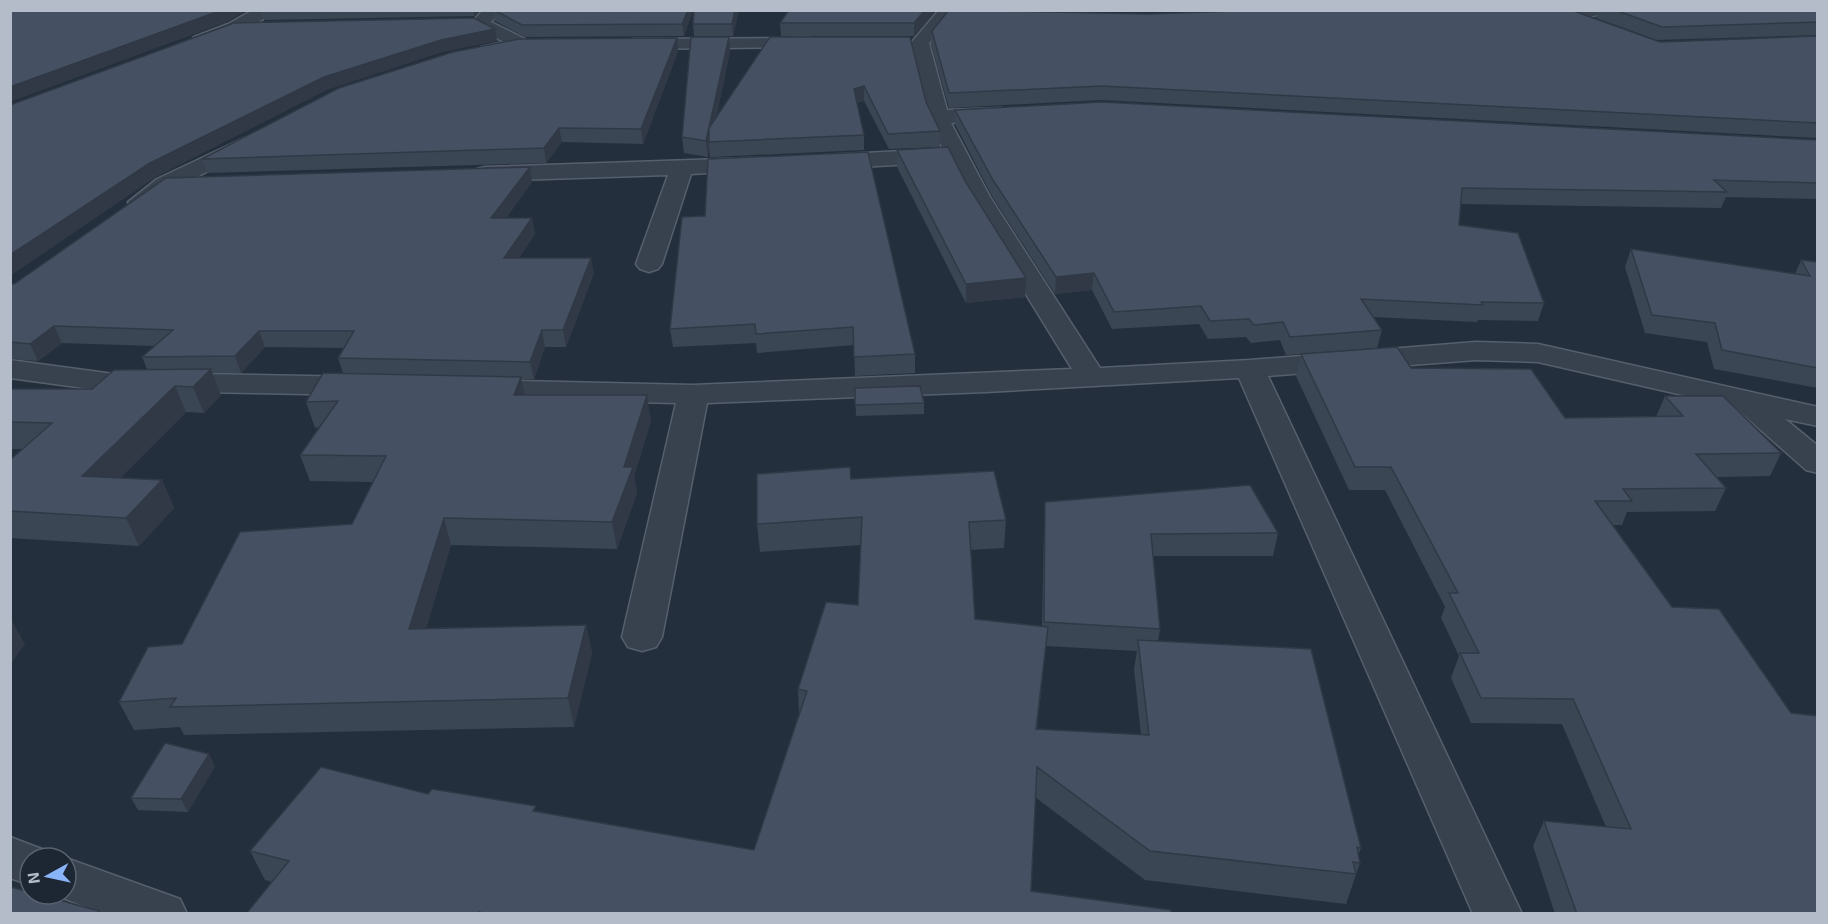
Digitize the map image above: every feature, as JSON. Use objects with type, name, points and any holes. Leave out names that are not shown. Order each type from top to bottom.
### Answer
[{"type":"street","points":[[897,43],[920,43],[954,14]]},
{"type":"street","points":[[1518,14],[1567,15],[1599,19]]},
{"type":"street","points":[[178,49],[234,28],[268,19]]},
{"type":"street","points":[[462,56],[527,44],[480,19]]},
{"type":"street","points":[[615,44],[826,43]]},
{"type":"street","points":[[920,43],[938,117],[978,197],[1092,378]]},
{"type":"street","points":[[938,117],[1019,112]]},
{"type":"street","points":[[127,211],[165,184],[260,135]]},
{"type":"street","points":[[802,163],[957,155]]},
{"type":"street","points":[[459,175],[778,164]]},
{"type":"street","points":[[650,264],[682,168]]},
{"type":"street","points":[[165,184],[212,183]]},
{"type":"street","points":[[445,388],[693,394],[1092,378],[1250,369],[1476,351],[1538,353],[1747,403],[1818,417]]},
{"type":"street","points":[[10,369],[136,386],[198,383],[386,387]]},
{"type":"street","points":[[1250,369],[1498,914]]},
{"type":"street","points":[[642,637],[693,394]]},
{"type":"street","points":[[1747,403],[1818,464]]},
{"type":"street","points":[[78,882],[163,914]]},
{"type":"building","points":[[10,10],[222,10],[10,87]]},
{"type":"building","points":[[494,10],[688,10],[682,24],[522,25]]},
{"type":"building","points":[[694,10],[735,10],[732,24],[693,24]]},
{"type":"building","points":[[789,10],[925,10],[914,23],[780,23]]},
{"type":"building","points":[[949,10],[1148,14],[1266,10],[1571,10],[1660,42],[1818,36],[1818,123],[1102,86],[949,93],[932,31]]},
{"type":"building","points":[[1615,10],[1818,10],[1818,22],[1662,27]]},
{"type":"building","points":[[474,18],[495,29],[441,40],[324,77],[150,163],[10,255],[10,105],[234,23]]},
{"type":"building","points":[[691,37],[729,37],[706,141],[682,137]]},
{"type":"building","points":[[770,37],[910,37],[926,102],[940,131],[888,134],[864,86],[854,89],[864,135],[709,142],[709,128]]},
{"type":"building","points":[[677,38],[641,129],[559,128],[544,148],[202,159],[339,88],[453,52],[519,39]]},
{"type":"building","points":[[1102,102],[1818,140],[1818,183],[1714,180],[1727,192],[1462,188],[1459,225],[1518,233],[1544,303],[1481,302],[1483,305],[1361,299],[1382,330],[1290,337],[1283,322],[1254,325],[1249,319],[1210,321],[1201,306],[1114,312],[1094,273],[1056,277],[993,180],[955,110]]},
{"type":"building","points":[[948,147],[965,181],[1026,278],[966,284],[897,150]]},
{"type":"building","points":[[868,152],[915,354],[854,357],[853,327],[756,334],[755,324],[670,329],[682,217],[705,216],[708,159]]},
{"type":"building","points":[[530,167],[491,218],[532,218],[504,258],[591,258],[563,330],[542,330],[530,362],[338,358],[354,331],[259,331],[235,356],[142,357],[173,330],[54,326],[30,344],[10,342],[10,284],[14,284],[166,178]]},
{"type":"building","points":[[1631,249],[1810,276],[1801,260],[1818,262],[1818,368],[1722,350],[1715,323],[1652,315]]},
{"type":"building","points":[[1397,347],[1411,368],[1531,369],[1565,418],[1683,416],[1665,396],[1723,396],[1781,453],[1696,454],[1726,488],[1623,489],[1632,501],[1595,501],[1672,607],[1719,609],[1791,713],[1818,716],[1818,914],[1577,914],[1544,821],[1631,829],[1573,699],[1481,698],[1460,653],[1479,653],[1449,593],[1458,593],[1391,467],[1355,467],[1301,354]]},
{"type":"building","points":[[211,369],[193,387],[175,386],[82,476],[162,480],[126,518],[10,511],[10,460],[52,423],[10,422],[10,389],[92,389],[114,370]]},
{"type":"building","points":[[323,373],[521,377],[514,395],[647,395],[624,467],[633,467],[612,522],[444,518],[409,629],[586,625],[568,698],[170,707],[176,698],[119,702],[148,647],[182,644],[240,532],[352,524],[386,456],[300,455],[338,401],[306,402]]},
{"type":"building","points":[[920,386],[924,403],[855,405],[855,388]]},
{"type":"building","points":[[850,467],[851,479],[994,471],[1006,520],[969,522],[975,619],[1048,627],[1036,729],[1149,735],[1138,640],[1311,649],[1361,848],[1357,847],[1360,863],[1353,862],[1356,874],[1150,851],[1037,767],[1031,891],[1171,910],[1171,914],[486,914],[479,912],[478,914],[246,914],[289,861],[250,851],[321,767],[428,794],[432,789],[536,806],[533,811],[754,850],[807,691],[798,689],[826,602],[858,605],[862,517],[757,524],[757,474]]},
{"type":"building","points":[[1250,485],[1278,533],[1151,534],[1160,629],[1044,622],[1045,502]]},
{"type":"building","points":[[165,743],[209,754],[181,799],[131,798]]},
{"type":"building","points":[[10,887],[18,889],[18,906],[78,905],[99,911],[97,914],[10,914]]}]
